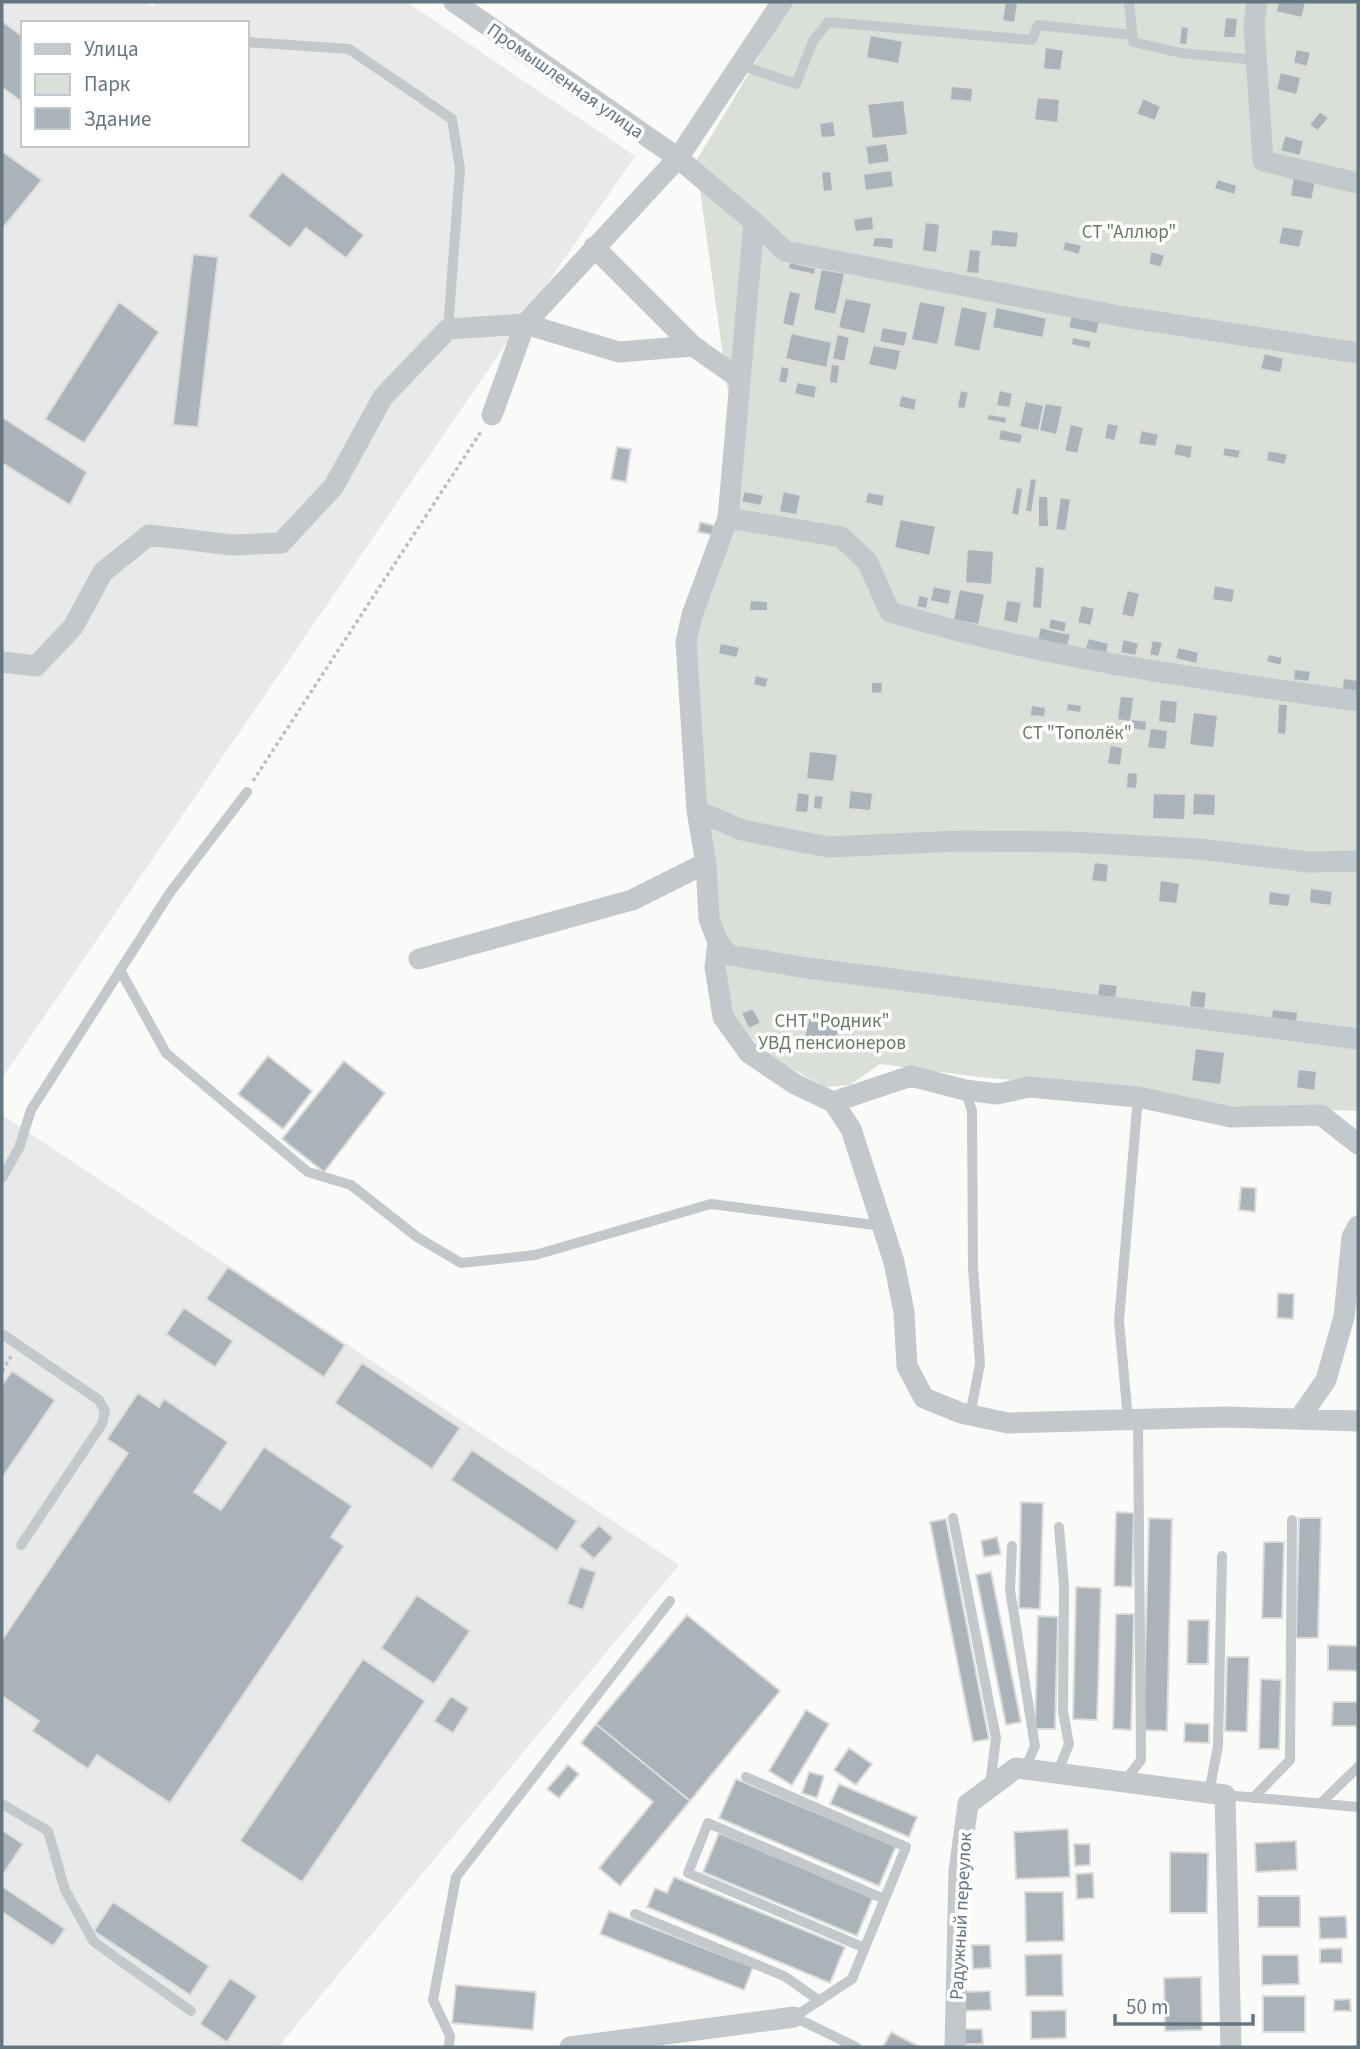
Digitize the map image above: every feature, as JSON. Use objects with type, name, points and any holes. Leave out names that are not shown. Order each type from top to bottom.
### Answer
[{"type":"street","name":"Промышленная улица","points":[[454,2],[678,158],[785,251],[1119,316],[1358,353]]},
{"type":"street","points":[[492,415],[525,324],[678,158],[782,2]]},
{"type":"street","points":[[1258,2],[1254,24],[1263,161],[1358,183]]},
{"type":"street","points":[[754,222],[728,518],[692,615],[686,642],[697,811],[706,863],[709,919],[718,942],[729,955],[794,966],[1358,1039]]},
{"type":"street","points":[[594,247],[692,346],[740,379]]},
{"type":"street","points":[[2,662],[36,666],[74,627],[103,572],[149,535],[232,545],[281,543],[334,486],[383,397],[448,329],[525,324],[618,352],[692,346]]},
{"type":"street","points":[[728,518],[841,537],[867,561],[890,612],[975,637],[1121,667],[1358,701]]},
{"type":"street","points":[[697,811],[742,830],[828,847],[960,841],[1071,842],[1199,849],[1309,862],[1358,861]]},
{"type":"street","points":[[419,959],[632,900],[706,863]]},
{"type":"street","points":[[718,942],[715,967],[723,1017],[749,1053],[795,1084],[833,1102],[851,1129],[884,1226],[904,1312],[907,1366],[924,1398],[970,1415],[1007,1423],[1133,1419],[1358,1420]]},
{"type":"street","points":[[833,1102],[911,1076],[965,1090],[997,1094],[1029,1087],[1138,1097],[1231,1117],[1321,1115],[1358,1144]]},
{"type":"street","points":[[1298,1419],[1326,1380],[1344,1317],[1352,1237],[1358,1226]]},
{"type":"street","name":"Радужный переулок","points":[[955,2047],[960,1858],[968,1804],[1016,1768],[1025,1769]]},
{"type":"street","points":[[1025,1769],[1217,1794],[1231,2047]]},
{"type":"street","points":[[569,2047],[794,2017]]},
{"type":"lane","points":[[1129,2],[1133,42],[1181,53],[1256,60]]},
{"type":"lane","points":[[740,65],[796,85],[813,41],[828,22],[1032,40],[1038,25],[1132,36]]},
{"type":"lane","points":[[248,42],[349,49],[452,119],[460,169],[448,329]]},
{"type":"lane","points":[[2,1178],[19,1149],[31,1110],[169,894],[247,792]]},
{"type":"lane","points":[[120,970],[166,1053],[308,1172],[351,1185],[417,1237],[461,1263],[535,1255],[711,1204],[884,1226]]},
{"type":"lane","points":[[965,1090],[972,1111],[973,1268],[980,1364],[970,1415]]},
{"type":"lane","points":[[1123,1783],[1141,1760],[1133,1419],[1119,1321],[1138,1097]]},
{"type":"lane","points":[[2,1334],[99,1399],[105,1411],[102,1424],[21,1545]]},
{"type":"lane","points":[[953,1518],[996,1738],[990,1787]]},
{"type":"lane","points":[[1253,1798],[1290,1760],[1292,1520]]},
{"type":"lane","points":[[1058,1774],[1069,1744],[1063,1712],[1065,1586],[1059,1527]]},
{"type":"lane","points":[[1012,1546],[1010,1590],[1035,1746],[1025,1769]]},
{"type":"lane","points":[[1222,1556],[1217,1794],[1358,1807]]},
{"type":"lane","points":[[449,2047],[450,2036],[433,2000],[456,1877],[670,1601]]},
{"type":"lane","points":[[1321,1803],[1358,1767]]},
{"type":"lane","points":[[746,1777],[906,1847],[852,1979],[794,2017]]},
{"type":"lane","points":[[2,1804],[48,1831],[65,1890],[93,1942],[191,2011]]},
{"type":"lane","points":[[865,1948],[688,1873],[693,1860],[708,1823],[884,1899]]},
{"type":"lane","points":[[635,1914],[784,1976],[820,2001]]},
{"type":"lane","points":[[794,2017],[856,2047]]},
{"type":"path","points":[[247,792],[492,415]]},
{"type":"shaded area","points":[[2,2],[145,2],[153,7],[157,2],[407,2],[635,156],[2,1078]]},
{"type":"shaded area","points":[[2,1115],[679,1565],[278,2047],[10,2047],[2,2042]]},
{"type":"green space","points":[[792,2],[1358,2],[1358,1111],[1227,1106],[1131,1091],[979,1077],[880,1064],[850,1085],[826,1087],[766,1055],[734,1016],[721,964],[691,663],[746,396],[728,392],[696,161]]},
{"type":"building","points":[[1005,2],[1018,3],[1015,23],[1002,21]]},
{"type":"building","points":[[1278,2],[1306,2],[1302,18],[1276,12]]},
{"type":"building","points":[[1225,17],[1238,18],[1236,38],[1223,38]]},
{"type":"building","points":[[2,21],[21,35],[21,101],[2,87]]},
{"type":"building","points":[[1181,26],[1189,27],[1187,45],[1179,44]]},
{"type":"building","points":[[870,35],[903,41],[899,64],[866,58]]},
{"type":"building","points":[[1045,47],[1064,50],[1061,71],[1043,69]]},
{"type":"building","points":[[1296,49],[1311,52],[1307,67],[1293,63]]},
{"type":"building","points":[[1280,72],[1301,77],[1297,95],[1276,90]]},
{"type":"building","points":[[951,86],[973,88],[972,102],[950,100]]},
{"type":"building","points":[[1037,97],[1060,99],[1058,123],[1034,120]]},
{"type":"building","points":[[1143,98],[1161,106],[1155,121],[1136,114]]},
{"type":"building","points":[[904,100],[908,135],[872,139],[867,104]]},
{"type":"building","points":[[1320,111],[1329,118],[1318,131],[1309,125]]},
{"type":"building","points":[[834,121],[836,137],[821,138],[819,123]]},
{"type":"building","points":[[1285,135],[1304,141],[1300,156],[1280,151]]},
{"type":"building","points":[[887,143],[890,162],[868,165],[865,146]]},
{"type":"building","points":[[2,151],[42,180],[2,229]]},
{"type":"building","points":[[892,170],[894,187],[865,191],[863,174]]},
{"type":"building","points":[[831,171],[833,191],[823,192],[821,172]]},
{"type":"building","points":[[282,172],[364,235],[346,258],[306,228],[290,248],[248,216]]},
{"type":"building","points":[[1293,177],[1316,181],[1312,200],[1290,196]]},
{"type":"building","points":[[1217,179],[1237,185],[1235,195],[1214,189]]},
{"type":"building","points":[[873,216],[874,230],[855,232],[853,219]]},
{"type":"building","points":[[925,222],[940,224],[937,253],[922,251]]},
{"type":"building","points":[[1282,226],[1304,230],[1300,248],[1278,244]]},
{"type":"building","points":[[992,229],[1019,232],[1017,248],[990,246]]},
{"type":"building","points":[[874,237],[894,238],[893,249],[872,247]]},
{"type":"building","points":[[1065,241],[1082,245],[1079,255],[1062,250]]},
{"type":"building","points":[[969,249],[981,250],[979,274],[966,273]]},
{"type":"building","points":[[1151,251],[1165,255],[1161,268],[1148,264]]},
{"type":"building","points":[[193,254],[218,257],[198,427],[173,425]]},
{"type":"building","points":[[789,262],[816,268],[815,275],[788,269]]},
{"type":"building","points":[[821,269],[845,273],[836,315],[813,310]]},
{"type":"building","points":[[789,291],[801,293],[794,327],[782,324]]},
{"type":"building","points":[[845,298],[872,303],[865,334],[838,328]]},
{"type":"building","points":[[919,301],[946,306],[938,345],[911,340]]},
{"type":"building","points":[[119,302],[159,332],[84,443],[45,419]]},
{"type":"building","points":[[961,306],[988,312],[980,352],[953,346]]},
{"type":"building","points":[[996,307],[1047,318],[1043,338],[992,328]]},
{"type":"building","points":[[1071,315],[1100,321],[1097,334],[1068,328]]},
{"type":"building","points":[[882,327],[908,332],[905,347],[879,342]]},
{"type":"building","points":[[791,333],[832,342],[827,368],[785,359]]},
{"type":"building","points":[[837,334],[850,337],[845,362],[832,359]]},
{"type":"building","points":[[1072,337],[1092,341],[1090,349],[1071,345]]},
{"type":"building","points":[[873,345],[901,350],[897,371],[868,365]]},
{"type":"building","points":[[1264,353],[1284,358],[1281,373],[1260,369]]},
{"type":"building","points":[[831,364],[840,365],[838,384],[829,383]]},
{"type":"building","points":[[781,366],[790,368],[787,384],[778,382]]},
{"type":"building","points":[[797,382],[817,386],[815,399],[794,394]]},
{"type":"building","points":[[960,390],[969,392],[965,409],[957,408]]},
{"type":"building","points":[[999,390],[1013,393],[1010,408],[996,406]]},
{"type":"building","points":[[901,395],[917,399],[915,411],[898,407]]},
{"type":"building","points":[[1025,401],[1044,405],[1039,431],[1019,427]]},
{"type":"building","points":[[1045,403],[1063,406],[1057,435],[1039,431]]},
{"type":"building","points":[[988,414],[1007,417],[1006,424],[986,420]]},
{"type":"building","points":[[2,417],[87,472],[70,505],[2,463]]},
{"type":"building","points":[[1107,423],[1119,425],[1115,441],[1104,439]]},
{"type":"building","points":[[1070,424],[1084,427],[1078,454],[1064,451]]},
{"type":"building","points":[[1000,429],[1023,434],[1021,444],[998,440]]},
{"type":"building","points":[[1141,430],[1159,434],[1156,447],[1138,444]]},
{"type":"building","points":[[1176,443],[1193,446],[1191,459],[1173,455]]},
{"type":"building","points":[[617,447],[631,449],[626,482],[611,479]]},
{"type":"building","points":[[1224,447],[1241,450],[1239,459],[1222,456]]},
{"type":"building","points":[[1268,450],[1288,454],[1285,465],[1266,461]]},
{"type":"building","points":[[1030,478],[1037,479],[1032,513],[1025,511]]},
{"type":"building","points":[[1016,487],[1023,488],[1019,516],[1011,514]]},
{"type":"building","points":[[744,491],[764,495],[761,506],[741,502]]},
{"type":"building","points":[[783,491],[801,495],[797,515],[779,512]]},
{"type":"building","points":[[867,492],[885,495],[883,507],[865,503]]},
{"type":"building","points":[[1038,496],[1048,496],[1049,527],[1038,527]]},
{"type":"building","points":[[1060,497],[1071,499],[1066,531],[1055,530]]},
{"type":"building","points":[[900,519],[936,526],[930,556],[894,548]]},
{"type":"building","points":[[700,522],[715,526],[713,535],[698,532]]},
{"type":"building","points":[[967,549],[994,551],[992,585],[965,583]]},
{"type":"building","points":[[1035,566],[1045,567],[1042,609],[1032,608]]},
{"type":"building","points":[[1214,585],[1235,589],[1233,603],[1212,600]]},
{"type":"building","points":[[933,586],[952,590],[949,605],[930,601]]},
{"type":"building","points":[[959,589],[985,594],[979,625],[953,620]]},
{"type":"building","points":[[1127,590],[1140,593],[1134,618],[1121,615]]},
{"type":"building","points":[[919,595],[929,597],[927,609],[916,607]]},
{"type":"building","points":[[750,600],[768,601],[768,611],[749,611]]},
{"type":"building","points":[[1006,600],[1022,602],[1018,624],[1003,621]]},
{"type":"building","points":[[1081,605],[1095,608],[1091,626],[1077,623]]},
{"type":"building","points":[[1050,618],[1067,622],[1065,633],[1048,629]]},
{"type":"building","points":[[1040,627],[1071,634],[1067,649],[1037,642]]},
{"type":"building","points":[[1088,638],[1109,643],[1107,654],[1085,649]]},
{"type":"building","points":[[1123,639],[1139,643],[1136,656],[1120,653]]},
{"type":"building","points":[[1152,640],[1163,642],[1159,657],[1149,655]]},
{"type":"building","points":[[720,643],[740,647],[737,658],[718,654]]},
{"type":"building","points":[[1178,647],[1199,652],[1197,664],[1175,659]]},
{"type":"building","points":[[1268,654],[1283,657],[1281,666],[1266,662]]},
{"type":"building","points":[[1294,669],[1311,671],[1309,682],[1293,680]]},
{"type":"building","points":[[755,675],[769,678],[766,688],[753,685]]},
{"type":"building","points":[[1343,678],[1358,680],[1358,692],[1342,690]]},
{"type":"building","points":[[871,682],[883,682],[882,694],[871,693]]},
{"type":"building","points":[[1120,696],[1134,697],[1131,722],[1117,720]]},
{"type":"building","points":[[1160,699],[1178,701],[1176,724],[1158,722]]},
{"type":"building","points":[[1067,703],[1082,705],[1081,713],[1066,711]]},
{"type":"building","points":[[1278,704],[1288,704],[1286,735],[1277,734]]},
{"type":"building","points":[[1031,705],[1046,707],[1045,717],[1030,716]]},
{"type":"building","points":[[1193,712],[1218,715],[1214,748],[1189,745]]},
{"type":"building","points":[[1131,719],[1147,721],[1146,731],[1130,729]]},
{"type":"building","points":[[1150,728],[1168,730],[1166,750],[1147,748]]},
{"type":"building","points":[[1110,745],[1123,747],[1121,766],[1107,764]]},
{"type":"building","points":[[809,751],[838,754],[834,782],[806,779]]},
{"type":"building","points":[[1127,772],[1138,773],[1137,789],[1126,788]]},
{"type":"building","points":[[850,790],[873,793],[871,811],[848,809]]},
{"type":"building","points":[[797,792],[810,794],[808,813],[795,812]]},
{"type":"building","points":[[1153,793],[1186,794],[1185,820],[1152,819]]},
{"type":"building","points":[[1193,793],[1216,794],[1215,816],[1192,815]]},
{"type":"building","points":[[814,795],[824,796],[822,810],[813,809]]},
{"type":"building","points":[[1094,862],[1109,864],[1107,883],[1091,881]]},
{"type":"building","points":[[1160,880],[1180,883],[1177,904],[1158,902]]},
{"type":"building","points":[[1310,888],[1333,891],[1331,906],[1309,903]]},
{"type":"building","points":[[1269,891],[1291,894],[1289,907],[1268,905]]},
{"type":"building","points":[[1099,983],[1118,985],[1116,998],[1097,996]]},
{"type":"building","points":[[1191,990],[1207,992],[1205,1009],[1189,1007]]},
{"type":"building","points":[[753,1008],[761,1023],[749,1029],[741,1013]]},
{"type":"building","points":[[811,1008],[843,1015],[834,1050],[803,1043]]},
{"type":"building","points":[[1272,1009],[1298,1012],[1297,1023],[1271,1020]]},
{"type":"building","points":[[841,1039],[862,1043],[859,1054],[838,1049]]},
{"type":"building","points":[[1195,1048],[1225,1052],[1221,1085],[1191,1081]]},
{"type":"building","points":[[268,1056],[312,1091],[283,1129],[238,1094]]},
{"type":"building","points":[[344,1061],[385,1093],[324,1172],[282,1139]]},
{"type":"building","points":[[1298,1069],[1317,1071],[1315,1091],[1296,1088]]},
{"type":"building","points":[[1241,1187],[1256,1188],[1255,1212],[1239,1210]]},
{"type":"building","points":[[228,1267],[345,1345],[324,1377],[206,1299]]},
{"type":"building","points":[[1278,1293],[1294,1294],[1293,1319],[1277,1318]]},
{"type":"building","points":[[184,1308],[233,1341],[215,1367],[166,1334]]},
{"type":"building","points":[[362,1363],[460,1428],[432,1469],[335,1403]]},
{"type":"building","points":[[12,1371],[55,1400],[2,1478],[2,1385]]},
{"type":"building","points":[[138,1393],[159,1407],[164,1399],[228,1442],[194,1492],[221,1510],[264,1447],[352,1506],[331,1537],[344,1546],[170,1803],[97,1755],[88,1769],[32,1731],[39,1721],[2,1696],[2,1640],[128,1453],[107,1439]]},
{"type":"building","points":[[472,1450],[577,1521],[557,1551],[451,1480]]},
{"type":"building","points":[[1021,1502],[1043,1503],[1040,1609],[1019,1608]]},
{"type":"building","points":[[1116,1512],[1134,1513],[1132,1587],[1114,1586]]},
{"type":"building","points":[[1149,1518],[1172,1519],[1167,1731],[1143,1730]]},
{"type":"building","points":[[1299,1518],[1321,1518],[1318,1638],[1296,1638]]},
{"type":"building","points":[[946,1519],[989,1739],[973,1742],[930,1522]]},
{"type":"building","points":[[599,1525],[613,1538],[594,1559],[579,1546]]},
{"type":"building","points":[[997,1537],[1001,1554],[984,1557],[981,1541]]},
{"type":"building","points":[[1264,1542],[1284,1542],[1282,1618],[1262,1618]]},
{"type":"building","points":[[580,1567],[596,1572],[583,1610],[567,1604]]},
{"type":"building","points":[[991,1572],[1021,1722],[1006,1725],[976,1575]]},
{"type":"building","points":[[1076,1587],[1101,1588],[1097,1720],[1073,1719]]},
{"type":"building","points":[[417,1595],[470,1631],[434,1684],[381,1648]]},
{"type":"building","points":[[1116,1614],[1134,1614],[1131,1730],[1113,1729]]},
{"type":"building","points":[[687,1615],[780,1691],[690,1801],[596,1724]]},
{"type":"building","points":[[1038,1616],[1058,1617],[1055,1729],[1035,1729]]},
{"type":"building","points":[[1188,1620],[1209,1620],[1208,1664],[1187,1664]]},
{"type":"building","points":[[1328,1645],[1358,1646],[1358,1671],[1328,1670]]},
{"type":"building","points":[[1227,1657],[1249,1657],[1247,1732],[1225,1731]]},
{"type":"building","points":[[363,1659],[425,1701],[302,1882],[240,1841]]},
{"type":"building","points":[[1261,1679],[1281,1680],[1279,1749],[1259,1749]]},
{"type":"building","points":[[451,1696],[469,1708],[453,1733],[434,1721]]},
{"type":"building","points":[[1333,1702],[1358,1702],[1357,1726],[1332,1726]]},
{"type":"building","points":[[806,1710],[829,1724],[792,1785],[769,1771]]},
{"type":"building","points":[[1185,1723],[1209,1724],[1209,1743],[1184,1742]]},
{"type":"building","points":[[596,1724],[690,1801],[620,1886],[599,1868],[653,1802],[581,1743]]},
{"type":"building","points":[[849,1748],[872,1764],[856,1785],[834,1770]]},
{"type":"building","points":[[568,1765],[579,1774],[559,1798],[547,1789]]},
{"type":"building","points":[[809,1772],[824,1776],[817,1798],[802,1793]]},
{"type":"building","points":[[736,1779],[896,1846],[879,1886],[719,1818]]},
{"type":"building","points":[[839,1784],[917,1817],[909,1837],[830,1804]]},
{"type":"building","points":[[1068,1829],[1070,1877],[1016,1879],[1014,1832]]},
{"type":"building","points":[[2,1830],[23,1844],[2,1876]]},
{"type":"building","points":[[719,1833],[873,1897],[857,1936],[703,1872]]},
{"type":"building","points":[[1296,1841],[1297,1870],[1256,1872],[1255,1843]]},
{"type":"building","points":[[1074,1844],[1090,1844],[1090,1865],[1075,1866]]},
{"type":"building","points":[[1170,1852],[1208,1853],[1207,1913],[1170,1913]]},
{"type":"building","points":[[1093,1873],[1094,1898],[1077,1899],[1076,1874]]},
{"type":"building","points":[[674,1877],[845,1947],[830,1983],[647,1907],[655,1888],[667,1893]]},
{"type":"building","points":[[2,1886],[65,1929],[53,1946],[2,1912]]},
{"type":"building","points":[[1025,1892],[1063,1892],[1064,1941],[1026,1942]]},
{"type":"building","points":[[1258,1896],[1300,1896],[1300,1927],[1258,1927]]},
{"type":"building","points":[[113,1902],[209,1966],[190,1995],[94,1931]]},
{"type":"building","points":[[609,1911],[753,1967],[744,1990],[600,1934]]},
{"type":"building","points":[[1346,1916],[1347,1938],[1320,1939],[1319,1917]]},
{"type":"building","points":[[972,1945],[990,1945],[991,1968],[973,1969]]},
{"type":"building","points":[[1342,1948],[1342,1963],[1320,1963],[1320,1949]]},
{"type":"building","points":[[1062,1954],[1063,1996],[1026,1996],[1025,1955]]},
{"type":"building","points":[[1262,1955],[1298,1955],[1299,1984],[1262,1985]]},
{"type":"building","points":[[1201,1977],[1202,2030],[1165,2031],[1164,1978]]},
{"type":"building","points":[[230,1978],[257,1996],[227,2042],[200,2024]]},
{"type":"building","points":[[456,1985],[536,1992],[533,2030],[452,2023]]},
{"type":"building","points":[[990,1991],[991,2010],[964,2011],[963,1992]]},
{"type":"building","points":[[1263,1996],[1305,1996],[1305,2032],[1263,2032]]},
{"type":"building","points":[[1350,1999],[1351,2011],[1334,2011],[1334,2000]]},
{"type":"building","points":[[1066,2010],[1066,2038],[1031,2039],[1031,2011]]},
{"type":"building","points":[[964,2029],[982,2029],[983,2044],[965,2044]]},
{"type":"building","points":[[891,2032],[920,2047],[883,2047]]},
{"type":"park label","name":"СТ \"Аллюр\"","points":[[1129,231]]},
{"type":"park label","name":"СТ \"Тополёк\"","points":[[1077,732]]},
{"type":"park label","name":"СНТ \"Родник\" УВД пенсионеров","points":[[832,1031]]}]
